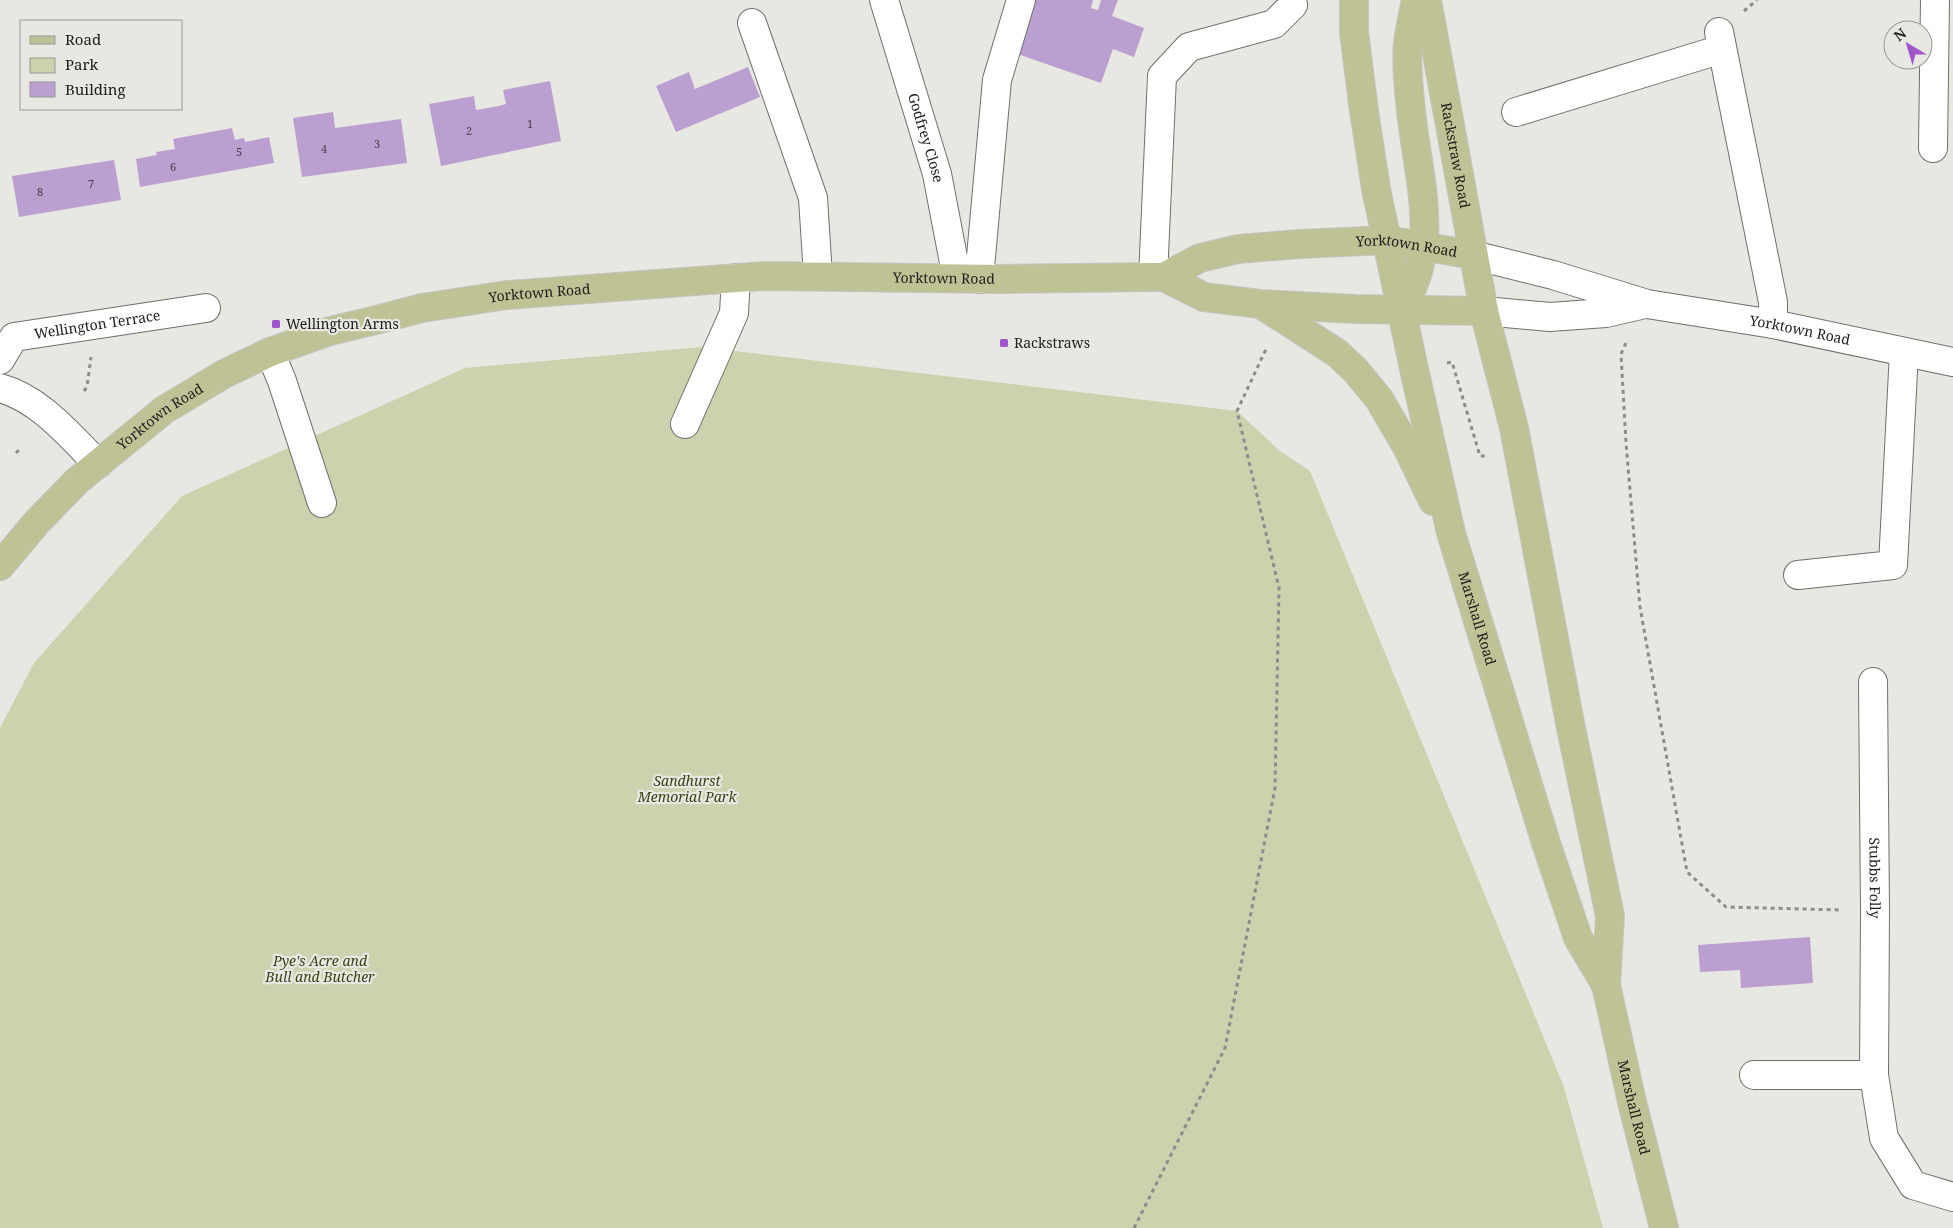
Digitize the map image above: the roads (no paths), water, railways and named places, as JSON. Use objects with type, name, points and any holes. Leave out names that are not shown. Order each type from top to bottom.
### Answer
[{"type":"main road","points":[[1354,0],[1354,32],[1364,111],[1386,240]]},
{"type":"main road","points":[[1401,308],[1410,294],[1424,246],[1426,224],[1411,109],[1408,43],[1416,0]]},
{"type":"main road","name":"Rackstraw Road","points":[[1428,0],[1484,311]]},
{"type":"main road","name":"Yorktown Road","points":[[1158,277],[1200,258],[1238,249],[1300,244],[1386,240],[1473,255]]},
{"type":"main road","name":"Marshall Road","points":[[1386,240],[1451,533],[1546,843],[1578,938],[1606,985]]},
{"type":"main road","name":"Yorktown Road","points":[[0,566],[6,556],[54,504],[98,464],[164,410],[224,374],[270,352],[330,331],[422,308],[545,291],[736,278],[818,276],[968,278],[1158,277],[1204,297],[1260,304],[1355,309],[1401,308],[1484,311]]},
{"type":"main road","points":[[1260,304],[1337,353],[1370,387],[1407,447],[1451,533]]},
{"type":"main road","name":"Marshall Road","points":[[1484,311],[1514,428],[1571,728],[1610,916],[1606,985],[1632,1102],[1664,1228]]},
{"type":"street","name":"Godfrey Close","points":[[884,0],[968,278]]},
{"type":"street","points":[[968,278],[997,80],[1021,0]]},
{"type":"street","points":[[1158,277],[1162,76],[1189,47],[1274,24],[1293,5],[1292,0]]},
{"type":"street","points":[[1933,148],[1935,0]]},
{"type":"street","points":[[752,23],[813,198],[818,276]]},
{"type":"street","points":[[1516,112],[1720,40],[1773,302],[1773,324]]},
{"type":"street","name":"Yorktown Road","points":[[1473,255],[1553,276],[1646,304],[1773,324],[1953,362]]},
{"type":"street","points":[[685,424],[734,313],[736,278]]},
{"type":"street","name":"Yorktown Road","points":[[1484,311],[1550,317],[1606,313],[1646,304]]},
{"type":"street","name":"Wellington Terrace","points":[[0,360],[14,337],[206,308]]},
{"type":"street","points":[[270,352],[282,380],[322,502]]},
{"type":"street","points":[[1798,575],[1893,564],[1904,352]]},
{"type":"street","points":[[0,388],[12,391],[34,404],[98,464]]},
{"type":"street","name":"Stubbs Folly","points":[[1873,682],[1874,1075],[1884,1138],[1913,1185],[1953,1197]]},
{"type":"street","points":[[1754,1075],[1874,1075]]},
{"type":"place","name":"Wellington Arms","points":[[276,324]]},
{"type":"place","name":"Rackstraws","points":[[1004,343]]},
{"type":"park label","name":"Sandhurst Memorial Park","points":[[687,790]]},
{"type":"park label","name":"Pye's Acre and Bull and Butcher","points":[[320,970]]}]
